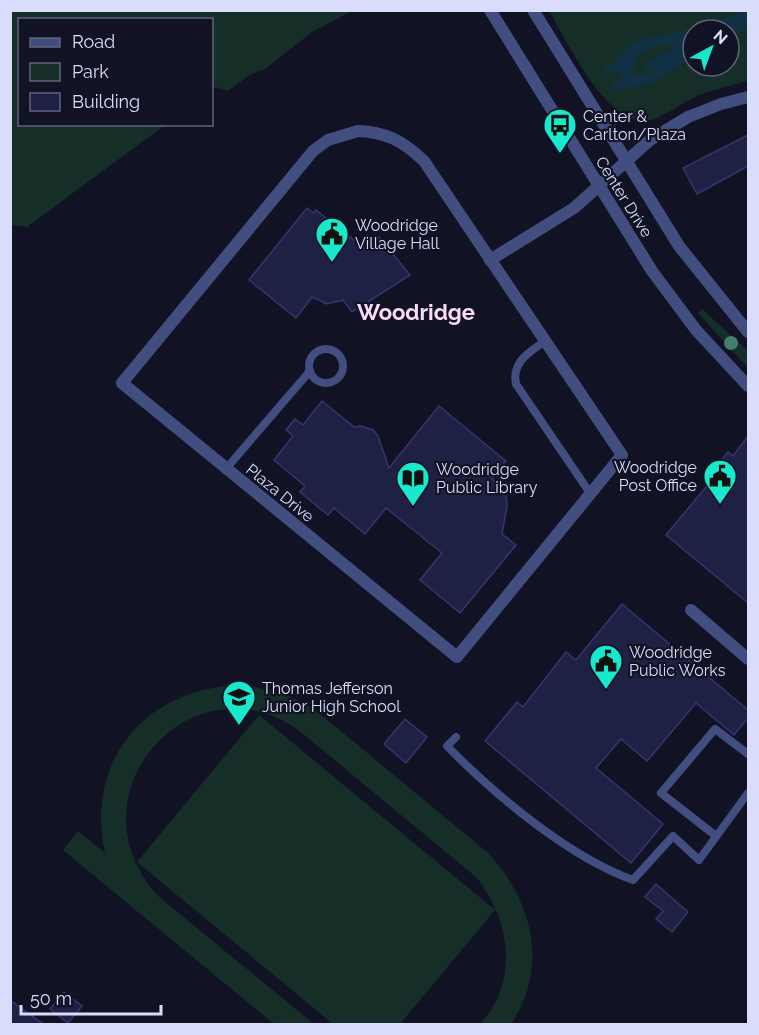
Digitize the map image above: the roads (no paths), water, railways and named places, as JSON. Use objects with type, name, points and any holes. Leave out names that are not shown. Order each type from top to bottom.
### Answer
[{"type":"street","name":"Center Drive","points":[[490,10],[669,297],[748,386]]},
{"type":"street","name":"Center Drive","points":[[533,10],[679,246],[748,332]]},
{"type":"street","points":[[490,260],[574,208],[651,140],[688,117],[721,104],[748,98]]},
{"type":"street","name":"Plaza Drive","points":[[358,131],[378,131],[395,137],[424,160],[490,260],[622,455],[457,657],[225,470],[122,383],[313,151],[328,140],[358,131]]},
{"type":"street","points":[[691,610],[748,659]]},
{"type":"lane","points":[[545,341],[519,362],[514,376],[516,384],[590,493]]},
{"type":"lane","points":[[225,470],[310,371],[313,356],[322,350],[337,354],[342,364],[340,375],[332,382],[321,382],[310,371]]},
{"type":"lane","points":[[716,836],[661,793],[715,729],[748,754]]},
{"type":"lane","points":[[456,737],[447,746],[468,768],[550,834],[617,874],[633,880],[673,836],[699,860],[748,793]]},
{"type":"water","points":[[744,10],[748,11],[748,26],[741,30],[741,18],[732,18]]},
{"type":"water","points":[[681,31],[681,65],[650,84],[614,90],[611,83],[620,82],[623,77],[614,71],[604,74],[602,69],[615,63],[625,49],[638,41]],"holes":[[[658,45],[669,45],[675,48],[646,62],[645,70],[654,70],[651,75],[635,75],[632,71],[638,62],[635,60],[638,54]]]},
{"type":"place","name":"Center & Carlton/Plaza","points":[[560,154]]},
{"type":"place","name":"Woodridge Village Hall","points":[[332,263]]},
{"type":"place","name":"Woodridge Post Office","points":[[720,505]]},
{"type":"place","name":"Woodridge Public Library","points":[[413,507]]},
{"type":"place","name":"Woodridge Public Works","points":[[606,690]]},
{"type":"place","name":"Thomas Jefferson Junior High School","points":[[239,726]]},
{"type":"district","name":"Woodridge","points":[[416,312]]}]
